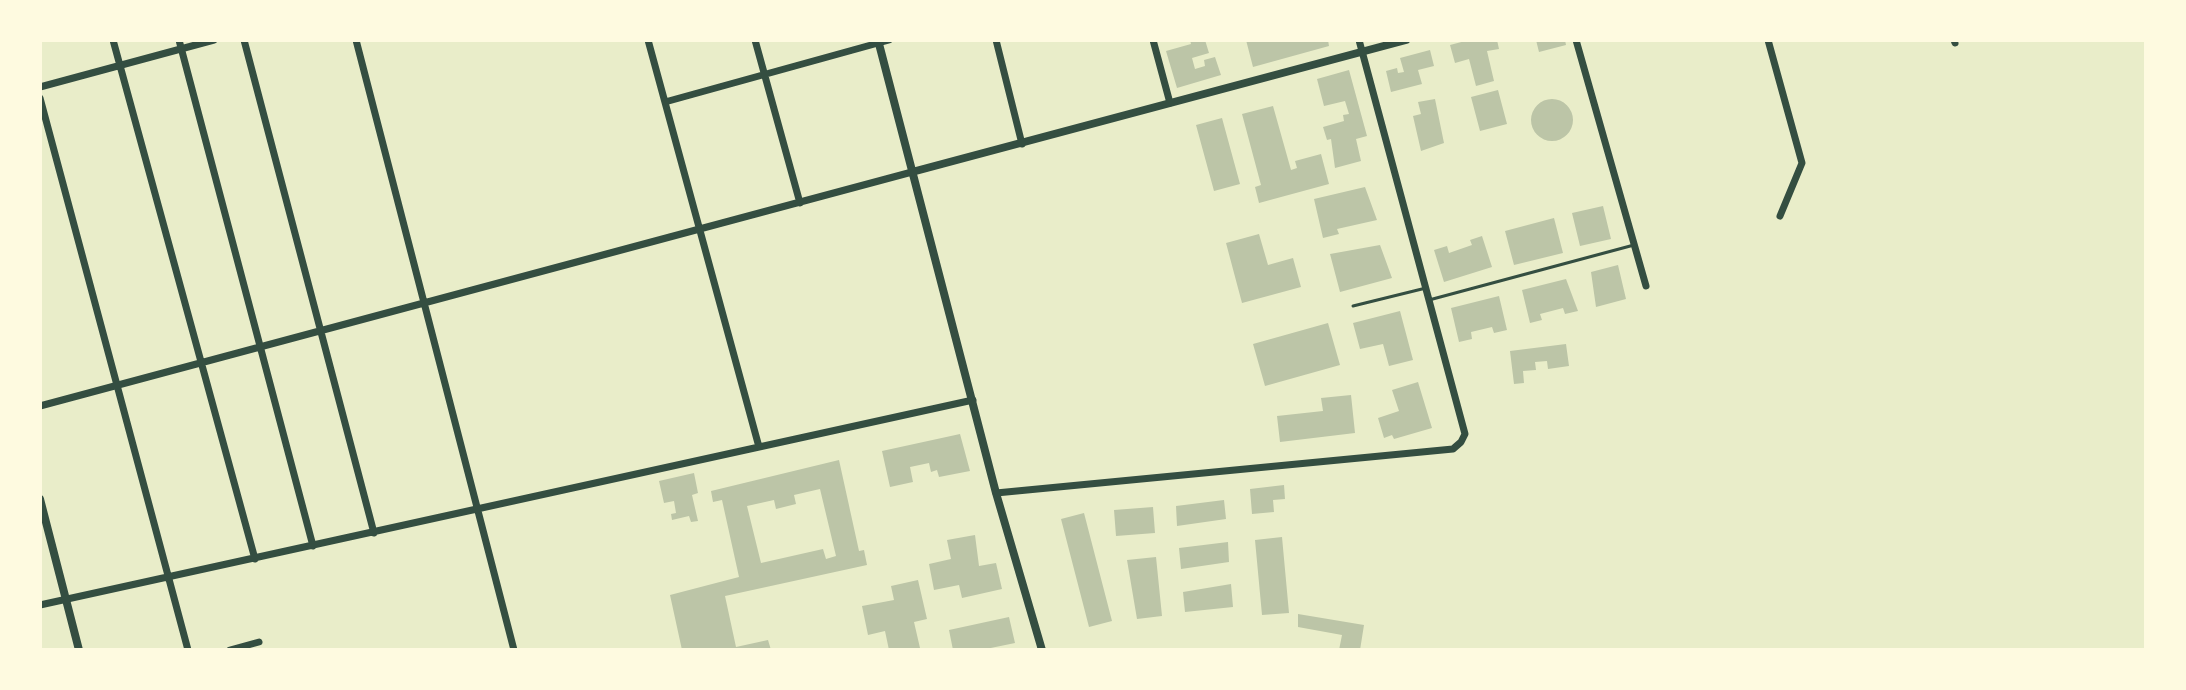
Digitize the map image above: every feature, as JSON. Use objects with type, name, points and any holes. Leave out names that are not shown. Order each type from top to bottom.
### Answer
[{"type":"street","points":[[113,40],[255,559]]},
{"type":"street","points":[[40,87],[120,65],[180,44],[214,40]]},
{"type":"street","points":[[244,40],[374,533]]},
{"type":"street","points":[[356,40],[514,650]]},
{"type":"street","points":[[648,40],[759,447]]},
{"type":"street","points":[[755,40],[800,203]]},
{"type":"street","points":[[665,102],[889,40]]},
{"type":"street","points":[[996,40],[1022,144]]},
{"type":"street","points":[[1153,40],[1170,103]]},
{"type":"street","points":[[996,493],[1453,449],[1461,442],[1465,434],[1359,40]]},
{"type":"street","points":[[40,406],[1406,40]]},
{"type":"street","points":[[1576,40],[1646,286]]},
{"type":"street","points":[[1768,40],[1802,163],[1780,216]]},
{"type":"street","points":[[879,42],[996,493],[1042,650]]},
{"type":"street","points":[[180,44],[313,546]]},
{"type":"street","points":[[40,98],[188,650]]},
{"type":"street","points":[[40,605],[973,400]]},
{"type":"street","points":[[40,499],[79,650]]},
{"type":"street","points":[[230,650],[259,642]]},
{"type":"lane","points":[[1429,300],[1634,245]]},
{"type":"lane","points":[[1353,306],[1426,288]]},
{"type":"building","points":[[1190,40],[1205,40],[1209,53],[1192,58],[1195,69],[1205,66],[1204,60],[1215,57],[1221,75],[1177,88],[1166,51],[1191,44]]},
{"type":"building","points":[[1246,40],[1328,40],[1329,46],[1253,67]]},
{"type":"building","points":[[1469,40],[1497,40],[1499,49],[1487,51],[1494,81],[1476,86],[1469,59],[1455,63],[1450,45]]},
{"type":"building","points":[[1536,40],[1565,40],[1566,45],[1539,52]]},
{"type":"building","points":[[1430,50],[1434,66],[1418,70],[1422,84],[1391,92],[1386,71],[1397,68],[1398,73],[1404,72],[1400,58]]},
{"type":"building","points":[[1349,70],[1367,136],[1356,139],[1361,161],[1335,168],[1331,139],[1327,140],[1323,127],[1344,121],[1343,115],[1349,114],[1345,101],[1324,106],[1317,79]]},
{"type":"building","points":[[1498,90],[1507,124],[1480,131],[1471,97]]},
{"type":"building","points":[[1435,99],[1444,143],[1421,151],[1413,116],[1421,114],[1418,102]]},
{"type":"building","points":[[1552,99],[1567,105],[1573,120],[1567,135],[1552,141],[1537,135],[1531,120],[1537,105]]},
{"type":"building","points":[[1273,106],[1291,170],[1297,168],[1295,161],[1321,154],[1329,184],[1259,203],[1255,187],[1261,185],[1242,114]]},
{"type":"building","points":[[1222,118],[1240,184],[1214,191],[1196,125]]},
{"type":"building","points":[[1365,187],[1377,220],[1337,229],[1339,234],[1323,238],[1314,199]]},
{"type":"building","points":[[1603,206],[1611,239],[1580,246],[1572,213]]},
{"type":"building","points":[[1554,218],[1563,253],[1514,265],[1505,231]]},
{"type":"building","points":[[1259,234],[1268,265],[1293,258],[1301,287],[1242,303],[1226,243]]},
{"type":"building","points":[[1482,236],[1492,267],[1444,282],[1434,250],[1447,246],[1449,253],[1472,245],[1470,240]]},
{"type":"building","points":[[1380,245],[1392,278],[1340,292],[1330,254]]},
{"type":"building","points":[[1618,265],[1626,299],[1596,307],[1591,272]]},
{"type":"building","points":[[1566,279],[1578,311],[1565,314],[1563,308],[1540,314],[1542,320],[1530,323],[1522,290]]},
{"type":"building","points":[[1499,296],[1507,330],[1494,333],[1492,327],[1471,332],[1472,339],[1459,342],[1451,308]]},
{"type":"building","points":[[1400,311],[1413,360],[1389,366],[1383,344],[1360,349],[1353,323]]},
{"type":"building","points":[[1328,323],[1340,365],[1265,386],[1253,344]]},
{"type":"building","points":[[1566,344],[1569,366],[1548,369],[1547,361],[1535,362],[1536,370],[1523,371],[1524,383],[1514,384],[1510,351]]},
{"type":"building","points":[[1418,382],[1432,428],[1394,439],[1392,435],[1384,438],[1378,418],[1399,411],[1392,390]]},
{"type":"building","points":[[1351,395],[1355,433],[1280,442],[1277,416],[1323,411],[1321,398]]},
{"type":"building","points":[[960,434],[970,471],[939,477],[937,470],[931,472],[929,463],[910,467],[913,482],[890,487],[882,451]]},
{"type":"building","points":[[839,460],[859,551],[864,550],[867,565],[725,596],[736,647],[768,640],[771,650],[682,650],[670,595],[739,577],[722,500],[713,502],[711,491]],"holes":[[[820,489],[836,556],[826,559],[823,549],[761,563],[747,506],[774,500],[776,509],[796,504],[794,495]]]},
{"type":"building","points":[[694,473],[698,493],[692,495],[698,521],[691,522],[689,516],[672,520],[671,514],[676,513],[674,501],[664,503],[659,481]]},
{"type":"building","points":[[1284,485],[1285,499],[1273,500],[1274,512],[1252,514],[1250,489]]},
{"type":"building","points":[[1224,500],[1226,519],[1177,526],[1176,506]]},
{"type":"building","points":[[1153,507],[1155,533],[1116,536],[1114,510]]},
{"type":"building","points":[[1084,513],[1112,621],[1089,627],[1061,519]]},
{"type":"building","points":[[975,535],[979,566],[996,563],[1002,589],[962,598],[959,585],[934,590],[929,564],[951,559],[947,540]]},
{"type":"building","points":[[1282,537],[1289,613],[1262,615],[1255,540]]},
{"type":"building","points":[[1228,542],[1229,562],[1181,569],[1179,548]]},
{"type":"building","points":[[1156,557],[1162,616],[1137,619],[1127,560]]},
{"type":"building","points":[[918,580],[927,619],[914,622],[920,648],[889,650],[885,631],[868,635],[862,606],[894,600],[891,586]]},
{"type":"building","points":[[1231,584],[1233,607],[1185,612],[1183,592]]},
{"type":"building","points":[[1298,614],[1364,625],[1360,650],[1339,650],[1342,635],[1298,627]]},
{"type":"building","points":[[1009,617],[1015,643],[981,650],[953,650],[949,630]]}]
